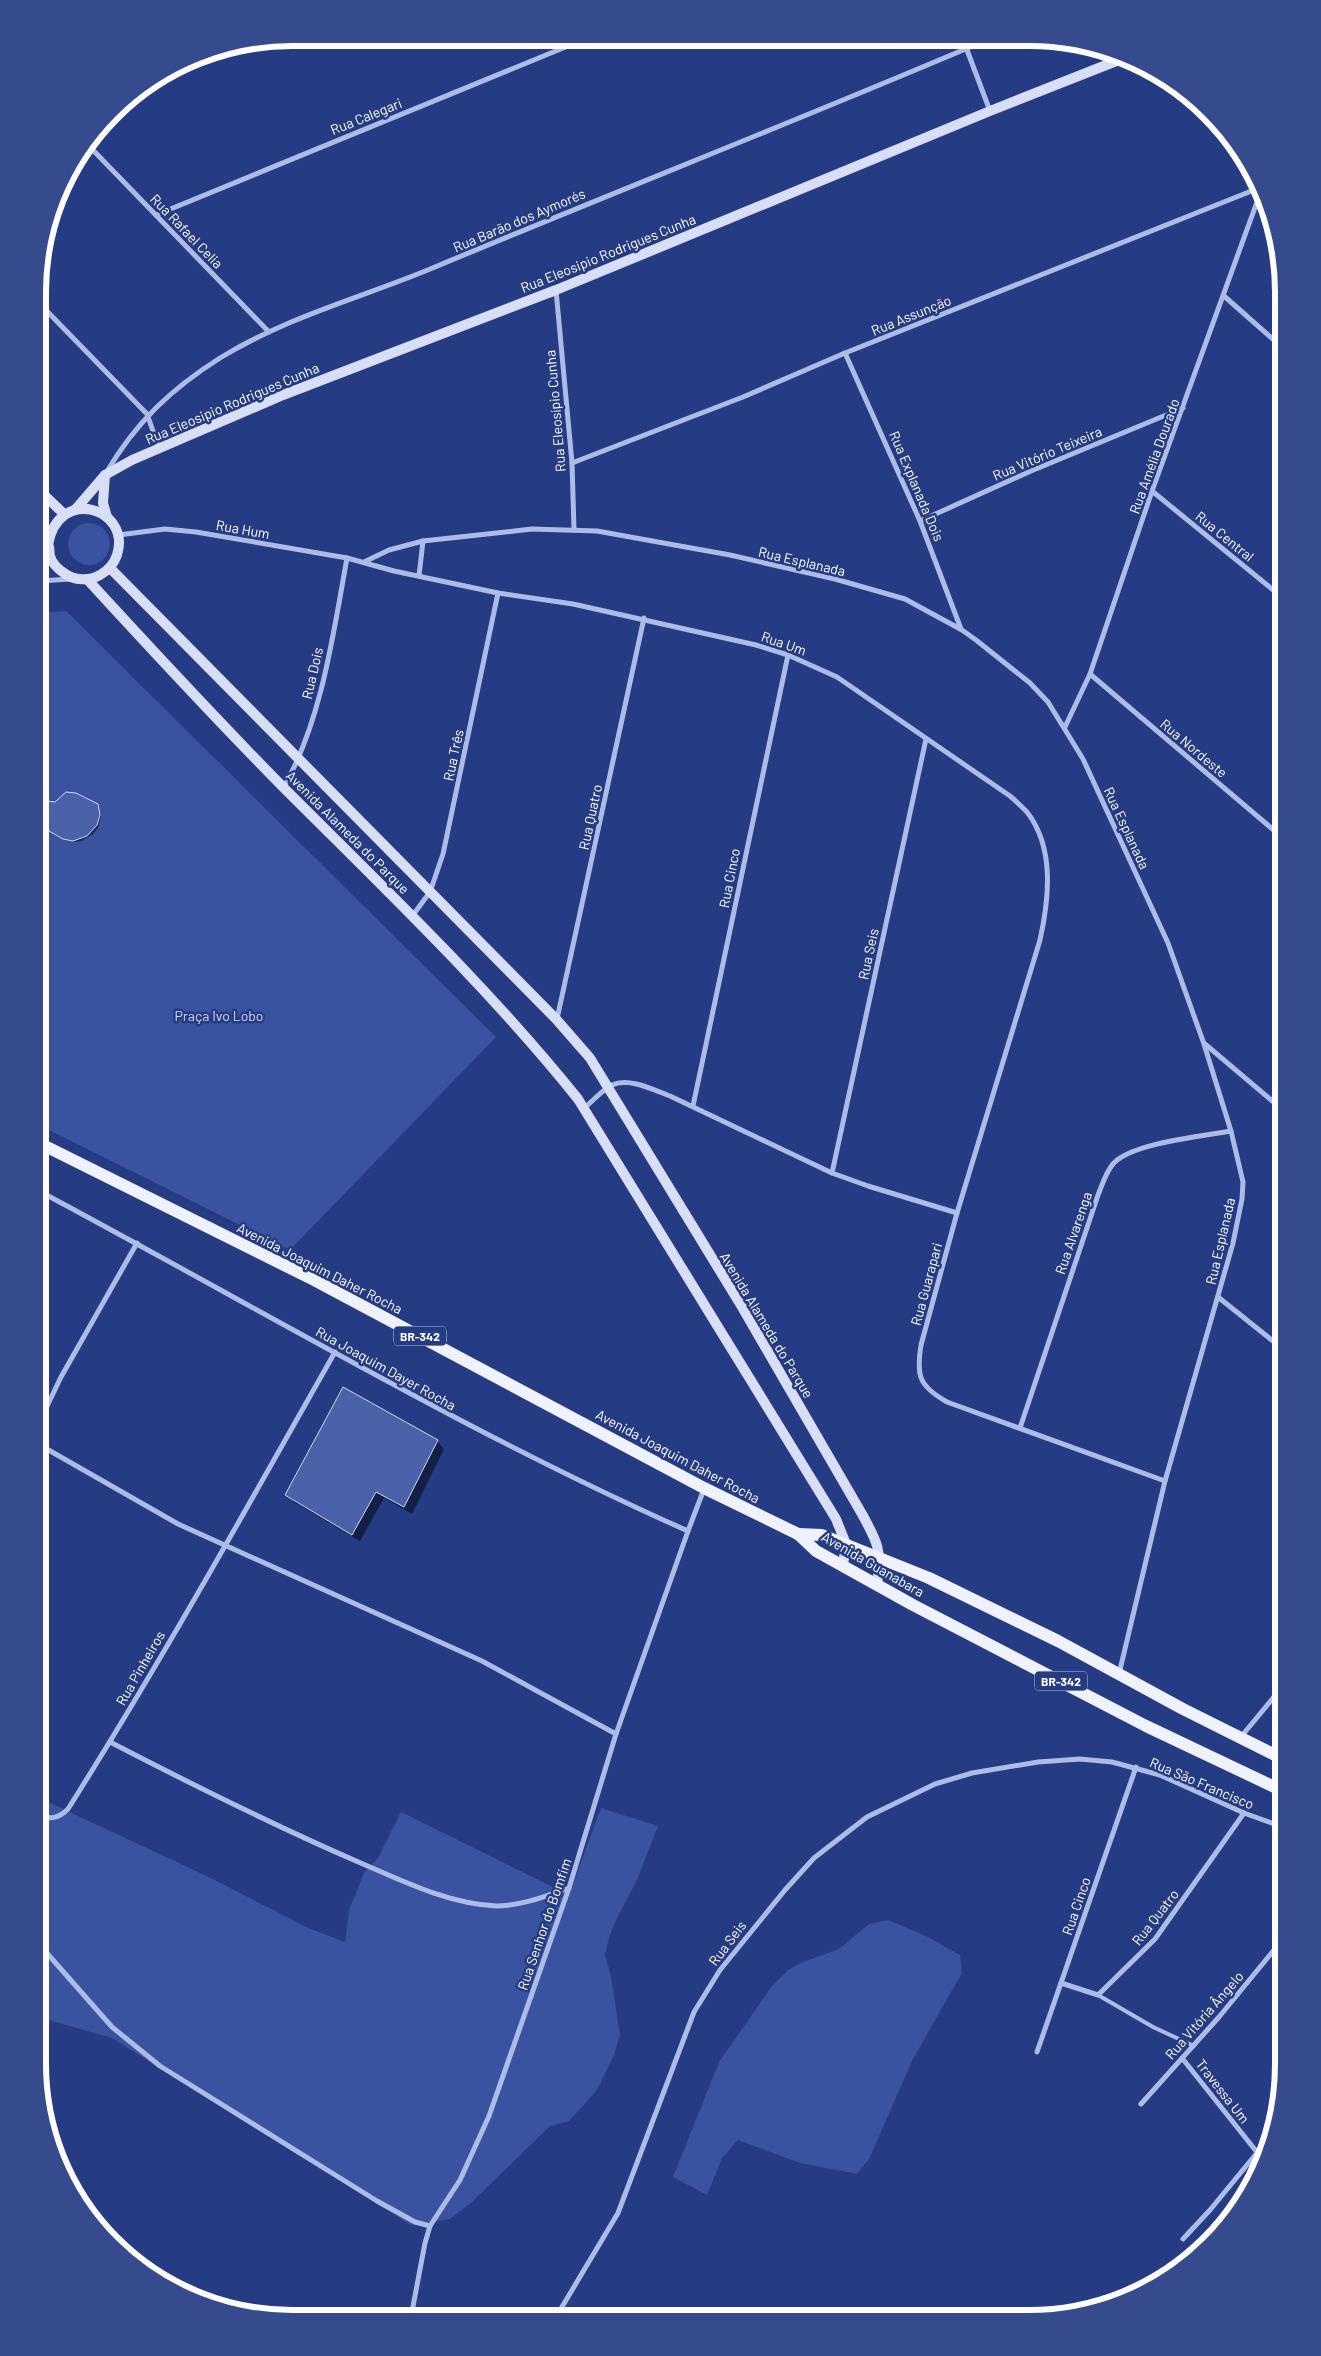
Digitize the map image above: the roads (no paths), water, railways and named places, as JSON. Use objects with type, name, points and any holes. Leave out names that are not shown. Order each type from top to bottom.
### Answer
[{"type":"main road","name":"Avenida Joaquim Daher Rocha","points":[[46,1147],[314,1280],[704,1488],[798,1534]]},
{"type":"main road","name":"Avenida Guanabara","points":[[798,1534],[822,1535],[846,1544],[880,1557],[988,1606],[1275,1755]]},
{"type":"main road","name":"Avenida Guanabara","points":[[798,1534],[816,1551],[877,1584],[1146,1726],[1275,1786]]},
{"type":"street","name":"Rua Calegari","points":[[156,215],[568,46]]},
{"type":"street","name":"Rua Barão dos Aymorés","points":[[104,475],[128,438],[147,414],[177,387],[215,362],[269,332],[426,271],[972,46]]},
{"type":"street","points":[[967,48],[990,111]]},
{"type":"street","name":"Rua Eleosipio Rodrigues Cunha","points":[[104,475],[121,464],[160,449],[291,391],[556,290],[990,111],[1115,62]]},
{"type":"street","name":"Rua Rafael Celia","points":[[92,149],[269,332]]},
{"type":"street","name":"Rua Assunção","points":[[572,462],[743,397],[845,353],[1253,193]]},
{"type":"street","name":"Rua Amélia Dourado","points":[[1065,727],[1090,674],[1152,491],[1184,408],[1257,200]]},
{"type":"street","name":"Rua Eleosípio Cunha","points":[[556,290],[572,462],[574,529]]},
{"type":"street","points":[[1224,296],[1275,340]]},
{"type":"street","points":[[46,310],[147,414],[160,449]]},
{"type":"street","name":"Rua Explanada Dois","points":[[845,353],[920,521],[962,630]]},
{"type":"street","name":"Rua Vitório Teixeira","points":[[920,521],[1031,471],[1184,408]]},
{"type":"street","points":[[74,510],[104,475]]},
{"type":"street","points":[[104,475],[103,503],[107,517]]},
{"type":"street","name":"Rua Central","points":[[1152,491],[1275,591]]},
{"type":"street","points":[[46,497],[64,514]]},
{"type":"street","points":[[46,559],[50,556],[48,545],[50,533],[55,522],[64,514],[74,510],[86,508],[97,511],[107,517],[118,535],[119,548],[110,568],[99,576],[46,581]]},
{"type":"street","name":"Rua Esplanada","points":[[364,562],[388,550],[423,541],[532,529],[574,529],[596,531],[730,555],[835,579],[905,598],[962,630],[1030,683],[1048,702],[1065,727],[1083,759],[1168,943],[1204,1044],[1240,1162],[1243,1182],[1242,1199],[1218,1298],[1165,1481],[1119,1674]]},
{"type":"street","name":"Rua Hum","points":[[118,535],[165,530],[196,532],[364,562]]},
{"type":"street","points":[[419,576],[423,541]]},
{"type":"street","name":"Avenida Alameda do Parque","points":[[50,556],[56,567],[65,574],[81,579],[284,788],[413,916],[546,1059],[584,1108],[741,1368],[836,1519],[846,1544],[843,1565]]},
{"type":"street","name":"Rua Dois","points":[[284,788],[299,760],[316,706],[347,558]]},
{"type":"street","name":"Rua Um","points":[[364,562],[498,593],[573,604],[644,618],[756,645],[788,655],[837,677],[1010,796],[1027,812],[1038,831],[1045,853],[1047,881],[1046,912],[1040,940]]},
{"type":"street","name":"Avenida Alameda do Parque","points":[[110,568],[556,1019],[584,1050],[742,1308],[874,1536],[880,1557],[877,1584]]},
{"type":"street","name":"Rua Três","points":[[413,916],[430,892],[443,854],[498,593]]},
{"type":"street","name":"Rua Quatro","points":[[556,1019],[644,618]]},
{"type":"street","name":"Rua Cinco","points":[[693,1106],[788,655]]},
{"type":"street","name":"Rua Nordeste","points":[[1090,674],[1275,831]]},
{"type":"street","name":"Rua Seis","points":[[832,1173],[926,739]]},
{"type":"street","name":"Rua Guarapari","points":[[1040,940],[957,1212],[921,1345],[918,1364],[919,1375],[924,1386],[947,1402],[1165,1481]]},
{"type":"street","points":[[1204,1044],[1275,1103]]},
{"type":"street","points":[[584,1108],[608,1088],[620,1083],[630,1083],[662,1093],[693,1106],[832,1173],[868,1186],[957,1212]]},
{"type":"street","name":"Rua Alvarenga","points":[[1020,1428],[1098,1195],[1114,1163],[1126,1154],[1145,1147],[1231,1132]]},
{"type":"street","name":"Rua Joaquim Dayer Rocha","points":[[46,1195],[137,1243],[472,1428],[616,1499],[688,1531]]},
{"type":"street","points":[[46,1409],[137,1243]]},
{"type":"street","points":[[1218,1298],[1275,1343]]},
{"type":"street","name":"Rua Pinheiros","points":[[46,1817],[61,1816],[110,1742],[226,1544],[335,1352]]},
{"type":"street","points":[[46,1449],[178,1524],[482,1661],[616,1734]]},
{"type":"street","points":[[688,1531],[704,1488]]},
{"type":"street","name":"Rua Senhor do Bomfim","points":[[412,2310],[424,2243],[430,2226],[460,2180],[477,2144],[569,1888],[616,1734],[688,1531]]},
{"type":"street","points":[[1240,1738],[1275,1696]]},
{"type":"street","points":[[110,1742],[243,1810],[366,1865],[450,1899],[497,1906],[517,1904],[569,1888]]},
{"type":"street","name":"Rua Seis","points":[[560,2310],[618,2213],[694,2012],[720,1970],[741,1943],[814,1858],[867,1816],[935,1784],[972,1774],[1038,1762],[1080,1759]]},
{"type":"street","name":"Rua São Francisco","points":[[1080,1759],[1136,1767],[1160,1775],[1244,1813],[1275,1824]]},
{"type":"street","name":"Rua Cinco","points":[[1037,2052],[1136,1767]]},
{"type":"street","name":"Rua Quatro","points":[[1098,1995],[1155,1939],[1244,1813]]},
{"type":"street","name":"Rua Vitória Ângelo","points":[[1141,2104],[1194,2046],[1275,1949]]},
{"type":"street","points":[[46,1952],[112,2027],[160,2066],[377,2201],[415,2222],[430,2226]]},
{"type":"street","points":[[1061,1983],[1098,1995]]},
{"type":"street","name":"Travessa Um","points":[[1182,2058],[1257,2152]]},
{"type":"street","points":[[1183,2239],[1210,2210],[1260,2149]]},
{"type":"lane","points":[[1098,1995],[1153,2027],[1194,2046]]},
{"type":"park label","name":"Praça Ivo Lobo","points":[[219,1015]]}]
